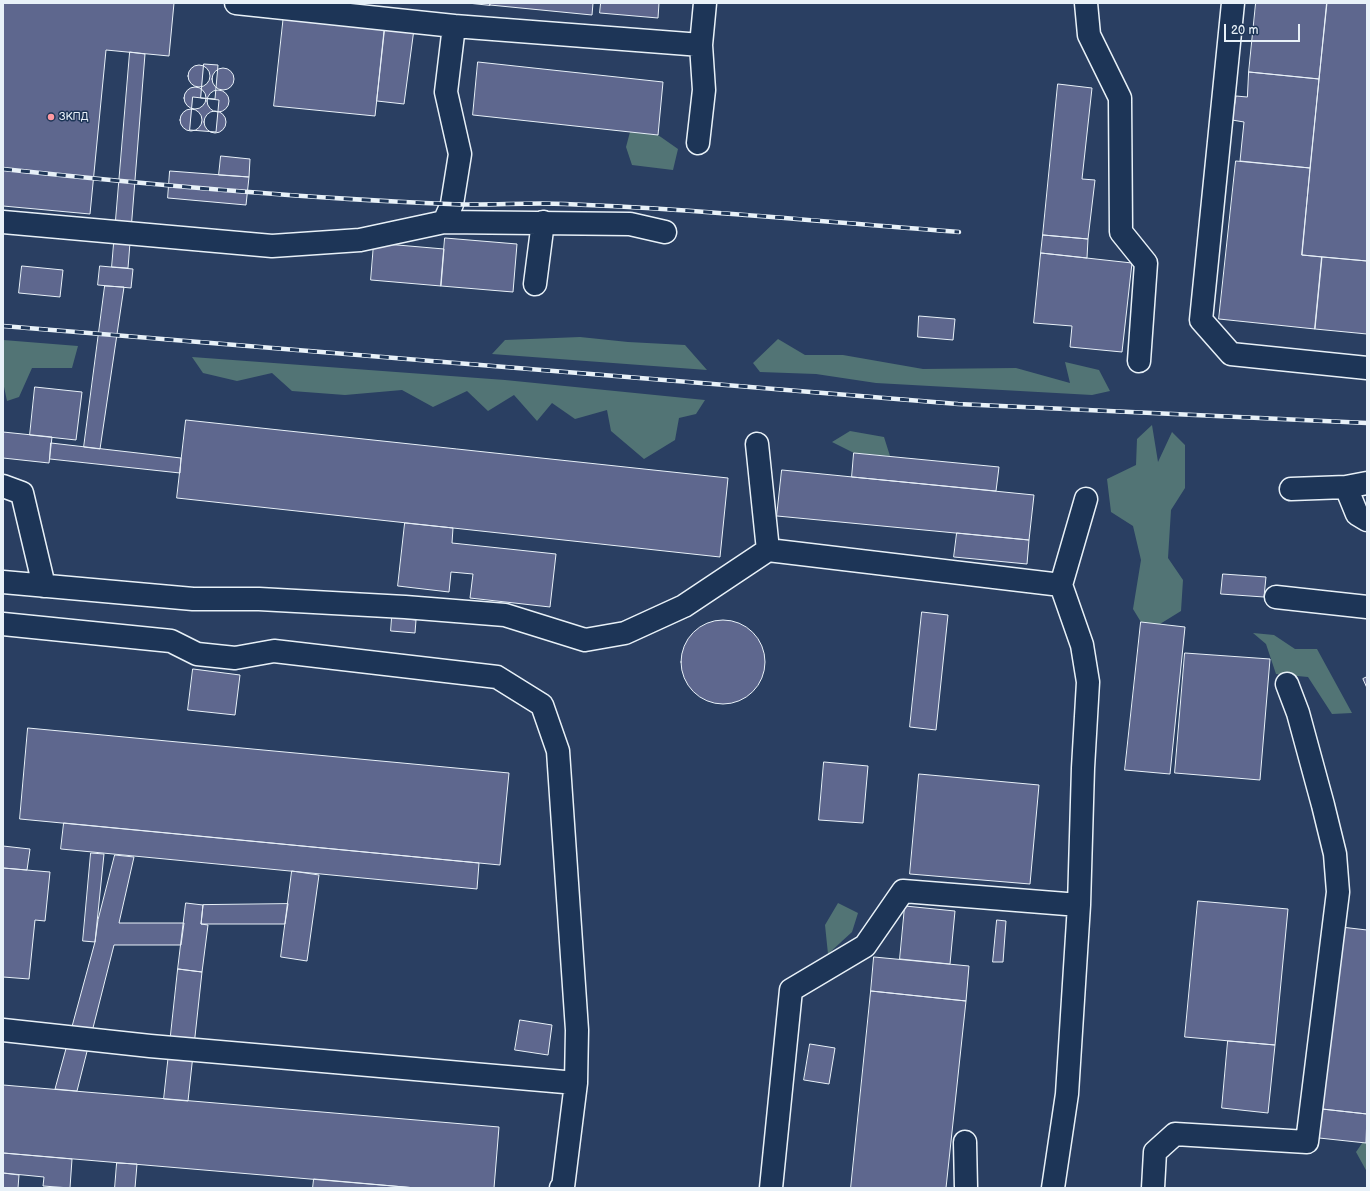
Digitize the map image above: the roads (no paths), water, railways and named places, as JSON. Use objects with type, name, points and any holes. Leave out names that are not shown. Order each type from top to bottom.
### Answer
[{"type":"lane","points":[[236,3],[454,26],[701,45]]},
{"type":"lane","points":[[698,143],[704,90],[701,45],[705,3]]},
{"type":"lane","points":[[1086,3],[1089,35],[1120,98],[1121,232],[1146,263],[1139,361]]},
{"type":"lane","points":[[1233,3],[1201,320],[1231,354],[1367,368]]},
{"type":"lane","points":[[444,222],[452,204],[460,154],[446,92],[454,26]]},
{"type":"lane","points":[[3,222],[272,246],[360,240],[444,222],[630,224],[665,232]]},
{"type":"lane","points":[[535,284],[543,222]]},
{"type":"lane","points":[[757,444],[768,550]]},
{"type":"lane","points":[[1291,489],[1357,485],[1357,514],[1367,520]]},
{"type":"lane","points":[[3,486],[22,493],[44,586]]},
{"type":"lane","points":[[1053,1188],[1067,1094],[1079,905],[1083,768],[1088,682],[1082,645],[1061,585],[1086,499]]},
{"type":"lane","points":[[3,582],[193,598],[320,602],[505,615],[585,640],[625,633],[684,606],[768,550],[1061,585]]},
{"type":"lane","points":[[1276,597],[1367,607]]},
{"type":"lane","points":[[3,624],[171,640],[197,654],[235,658],[274,651],[497,677],[542,705],[558,751],[577,1030],[576,1083],[563,1187],[561,1188]]},
{"type":"lane","points":[[1153,1188],[1155,1152],[1175,1134],[1307,1142],[1338,892],[1335,854],[1323,805],[1298,713],[1287,684]]},
{"type":"lane","points":[[771,1188],[792,990],[865,946],[903,891],[1079,905]]},
{"type":"lane","points":[[3,1030],[150,1046],[576,1083]]},
{"type":"lane","points":[[965,1142],[966,1188]]},
{"type":"railway","points":[[3,169],[170,186],[281,195],[464,204],[614,206],[713,212],[959,232]]},
{"type":"railway","points":[[3,326],[958,404],[1367,423]]},
{"type":"place","name":"ЗКПД","points":[[51,117]]}]
